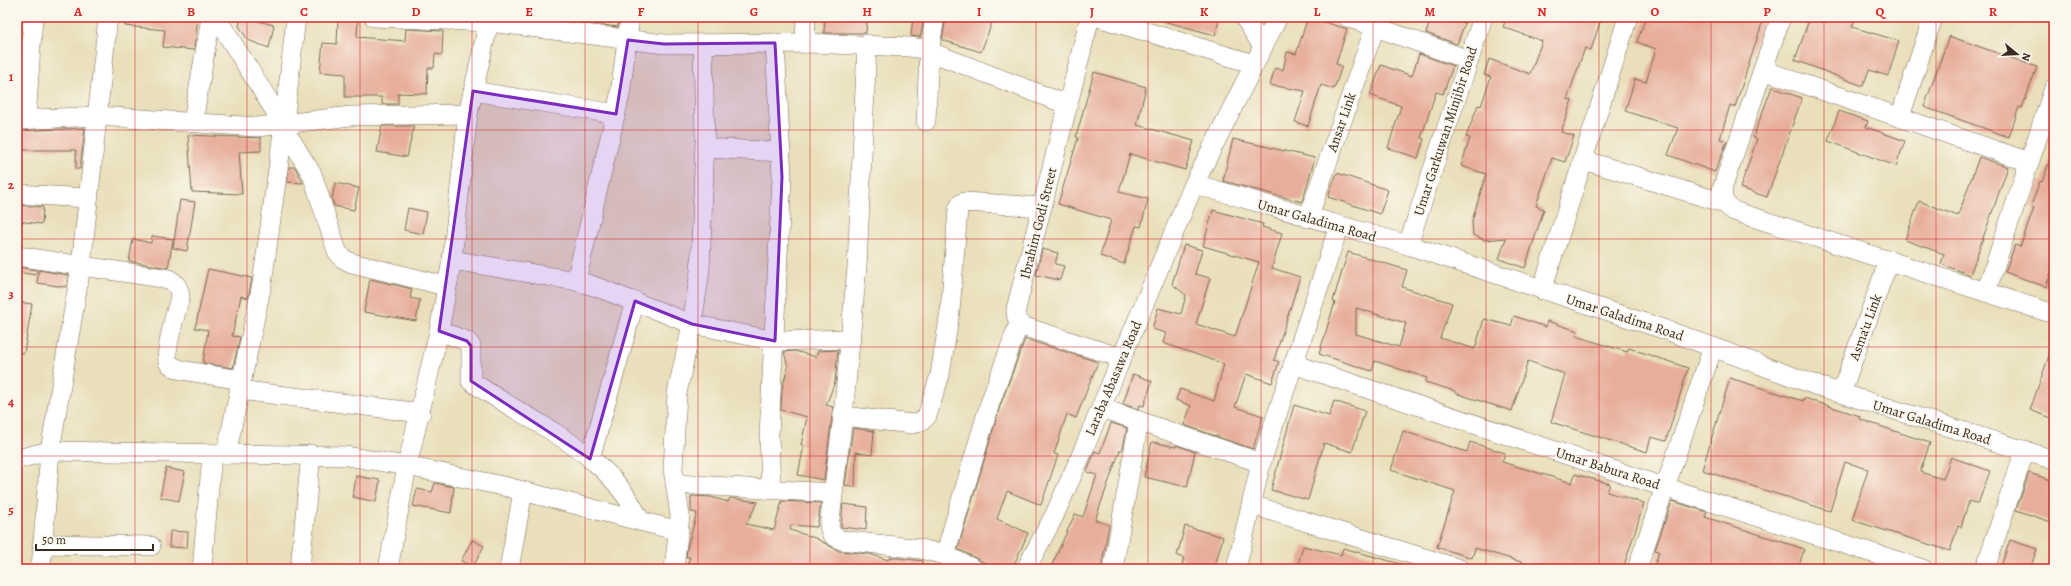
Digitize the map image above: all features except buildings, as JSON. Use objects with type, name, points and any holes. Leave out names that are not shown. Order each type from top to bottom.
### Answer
[{"type":"street","points":[[33,17],[21,120],[98,116],[257,127],[284,127],[351,116],[468,114]]},
{"type":"street","points":[[41,569],[50,451],[81,266],[108,17]]},
{"type":"street","points":[[193,122],[211,17]]},
{"type":"street","points":[[216,17],[312,174],[337,251],[342,258],[352,263],[446,286]]},
{"type":"street","points":[[202,569],[219,454],[240,385],[262,284],[284,127],[296,17]]},
{"type":"street","points":[[374,17],[489,20],[664,44],[805,43],[867,44],[910,47],[929,52],[1068,105]]},
{"type":"street","points":[[576,280],[616,114],[628,40],[630,17]]},
{"type":"street","points":[[805,43],[806,17]]},
{"type":"street","points":[[926,120],[929,52],[935,17]]},
{"type":"street","name":"Ibrahim Godi Street","points":[[1019,323],[1016,316],[1016,309],[1090,17]]},
{"type":"street","points":[[1097,17],[1254,64]]},
{"type":"street","points":[[1244,17],[1262,47]]},
{"type":"street","name":"Laraba Abasawa Road","points":[[1026,569],[1054,516],[1101,408],[1194,184],[1278,17]]},
{"type":"street","points":[[1347,17],[1469,60]]},
{"type":"street","name":"Umar Garkuwan Minjibir Road","points":[[1408,245],[1483,17]]},
{"type":"street","points":[[1542,290],[1628,17]]},
{"type":"street","points":[[1724,203],[1722,189],[1781,17]]},
{"type":"street","points":[[1900,117],[1933,17]]},
{"type":"street","points":[[388,569],[407,466],[421,413],[439,331],[446,286],[452,260],[468,114],[489,20]]},
{"type":"street","name":"Ansar Link","points":[[1308,218],[1375,27]]},
{"type":"street","points":[[771,489],[769,435],[775,341],[782,177],[775,43]]},
{"type":"street","points":[[674,569],[679,531],[679,501],[673,469],[677,393],[692,324],[700,271],[705,148],[703,44]]},
{"type":"street","points":[[867,44],[863,171],[852,339],[829,527],[832,535],[841,540],[921,549],[945,555],[974,569]]},
{"type":"street","points":[[1763,70],[2029,162]]},
{"type":"street","points":[[1986,292],[2054,88]]},
{"type":"street","points":[[473,91],[616,114]]},
{"type":"street","points":[[705,148],[781,152]]},
{"type":"street","points":[[1583,160],[1724,203],[1734,211],[2054,314]]},
{"type":"street","name":"Umar Galadima Road","points":[[1194,184],[1308,218],[1408,245],[1713,347],[1840,393],[2054,460]]},
{"type":"street","points":[[17,194],[88,198]]},
{"type":"street","points":[[843,416],[912,424],[921,422],[927,416],[940,375],[950,312],[958,209],[960,204],[964,202],[1042,207]]},
{"type":"street","points":[[1236,569],[1261,463],[1339,226]]},
{"type":"street","points":[[17,256],[169,279],[175,283],[179,288],[180,297],[167,352],[168,362],[172,366],[181,370],[240,385],[421,413]]},
{"type":"street","points":[[452,260],[576,280],[692,324],[775,341],[852,339]]},
{"type":"street","name":"Asma'u Link","points":[[1840,393],[1890,260]]},
{"type":"street","points":[[590,459],[635,302]]},
{"type":"street","points":[[945,555],[990,403],[1019,323],[1122,358]]},
{"type":"street","points":[[439,331],[467,341],[471,346],[471,381],[582,451],[623,491],[632,504],[640,521]]},
{"type":"street","points":[[1637,569],[1713,347]]},
{"type":"street","name":"Umar Babura Road","points":[[1293,364],[1664,487],[1913,567]]},
{"type":"street","points":[[1101,408],[1261,463]]},
{"type":"street","points":[[1113,569],[1139,421]]},
{"type":"street","points":[[1986,569],[2025,450]]},
{"type":"street","points":[[17,459],[50,451],[311,454],[346,456],[407,466],[523,491],[679,531]]},
{"type":"street","points":[[300,569],[311,454]]},
{"type":"street","points":[[676,484],[833,493]]},
{"type":"street","points":[[509,569],[523,491]]},
{"type":"street","points":[[1252,505],[1460,569]]},
{"type":"street","points":[[42,544],[151,546]]},
{"type":"highlighted area","points":[[628,40],[664,44],[775,43],[782,177],[775,341],[692,324],[635,301],[590,459],[471,381],[471,346],[467,341],[439,331],[473,91],[616,114]]}]
